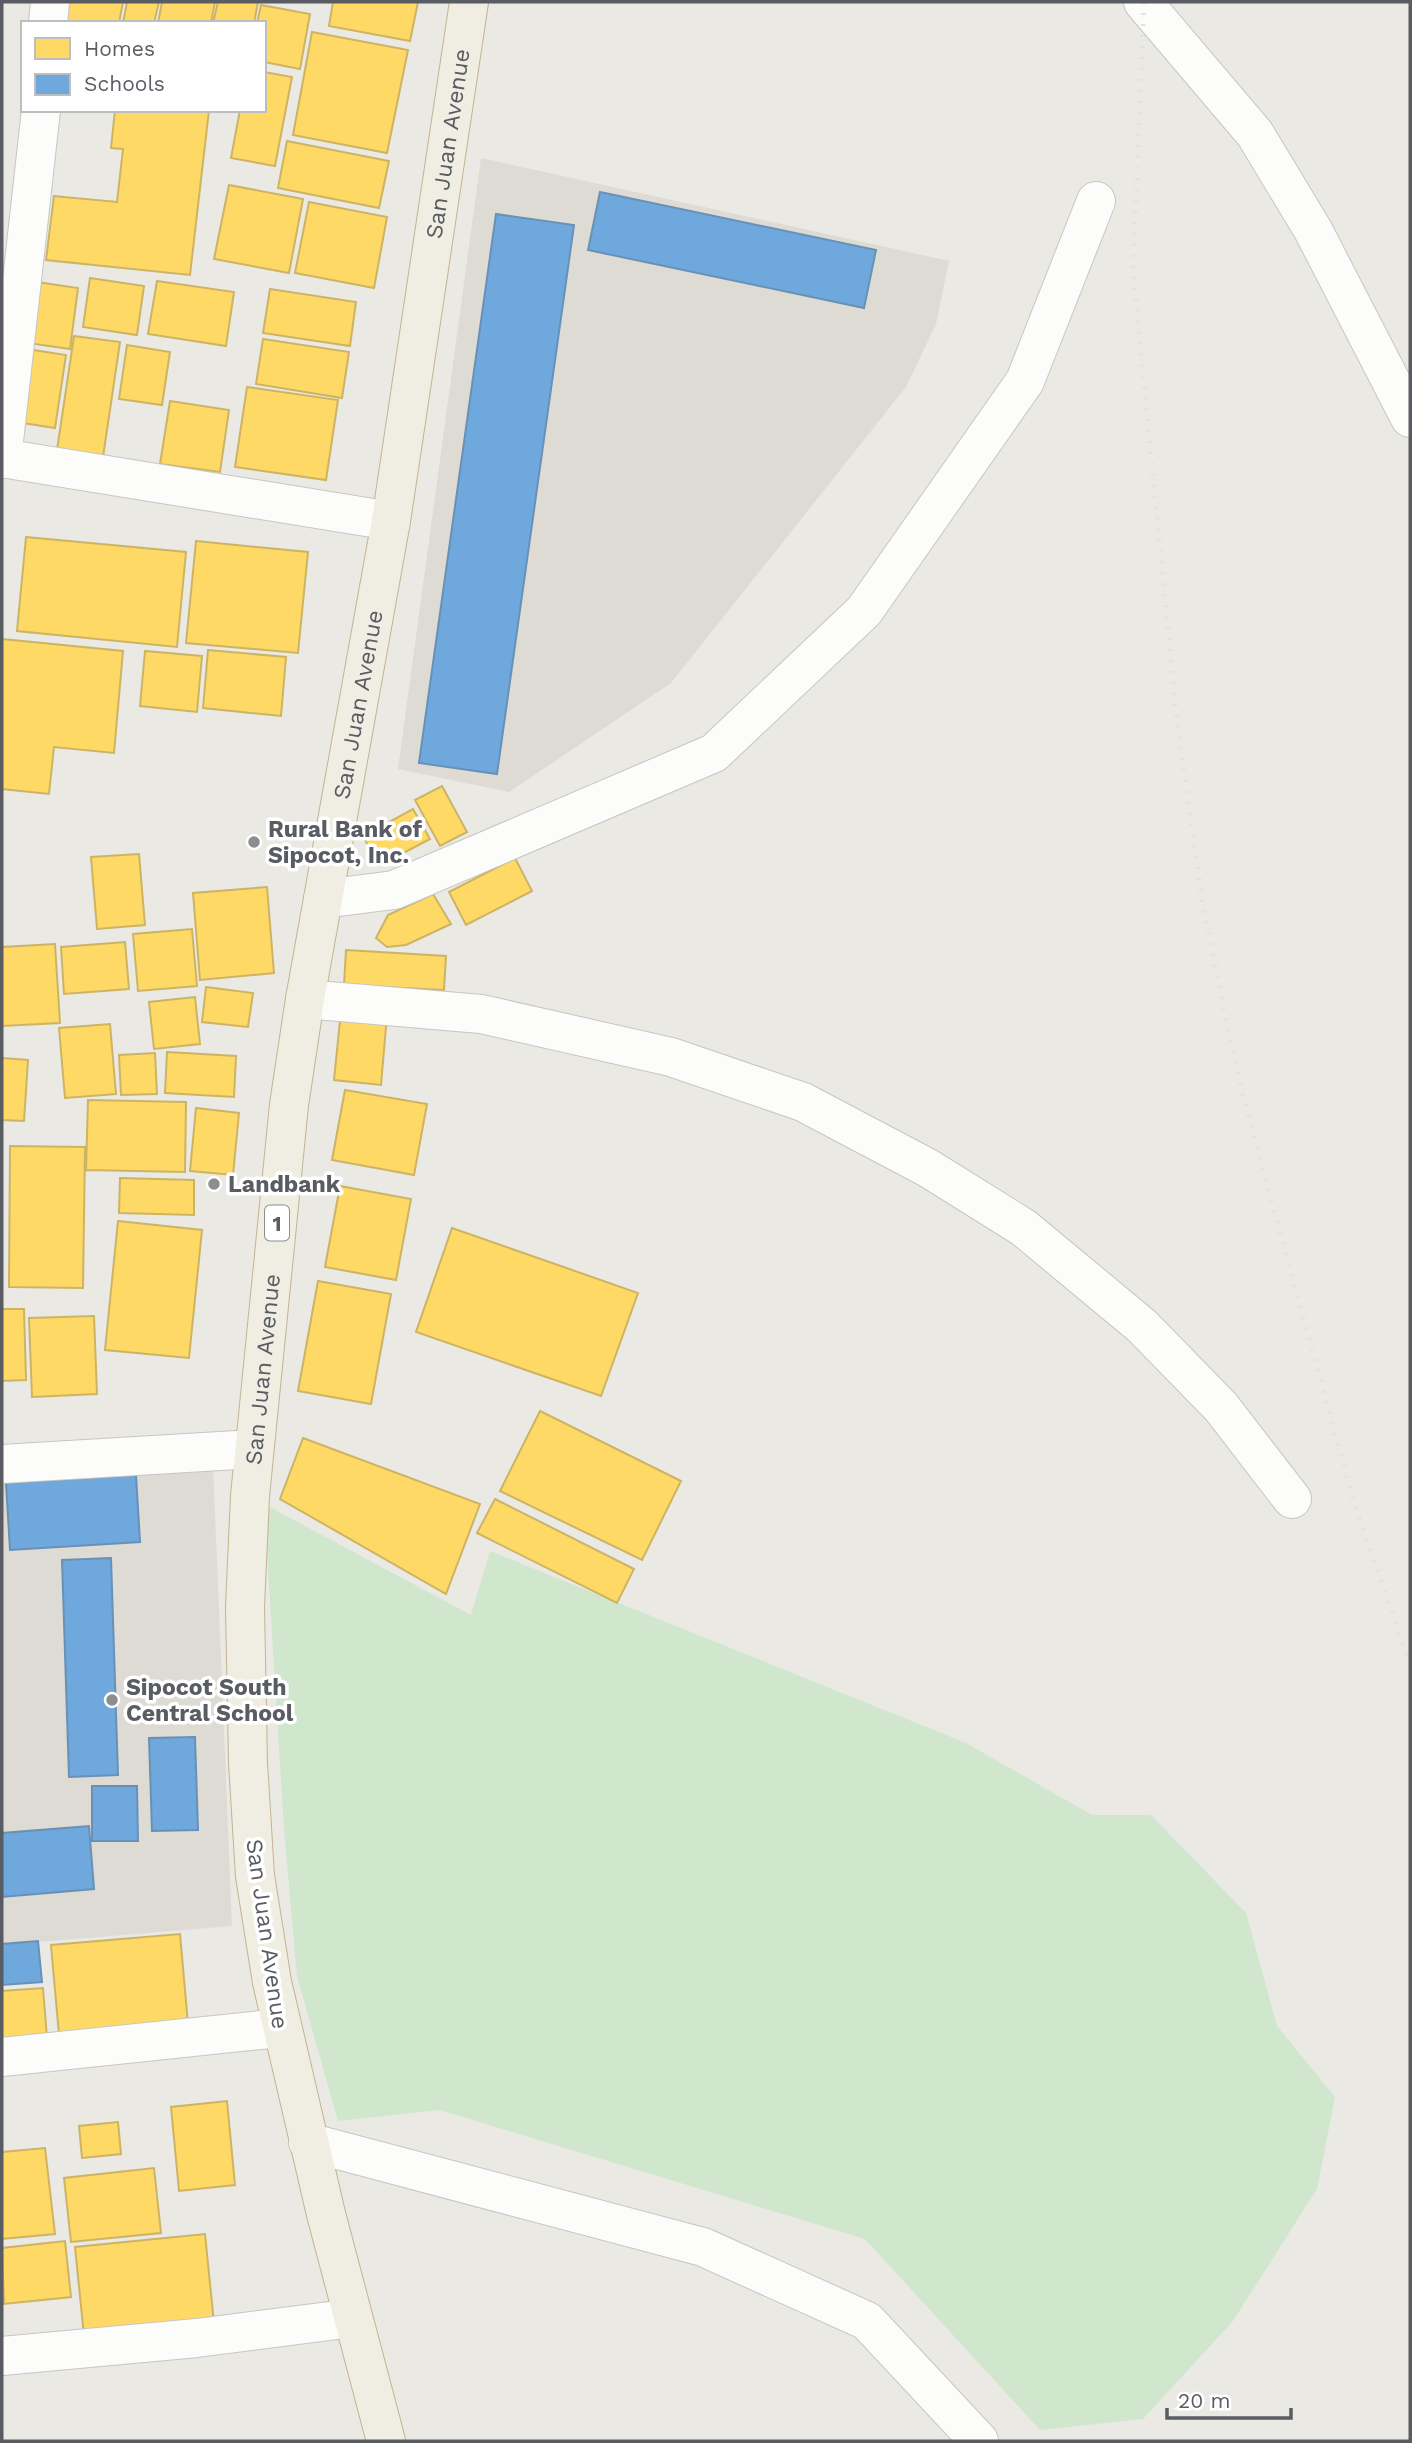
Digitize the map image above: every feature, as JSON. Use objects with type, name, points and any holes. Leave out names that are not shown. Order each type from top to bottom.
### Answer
[{"type":"highway","name":"San Juan Avenue","points":[[386,2441],[280,2028],[255,1875],[248,1763],[245,1607],[254,1449],[289,1105],[305,999],[391,521],[468,2]]},
{"type":"street","points":[[48,21],[50,2]]},
{"type":"street","points":[[1143,2],[1255,134],[1313,230],[1410,418]]},
{"type":"street","points":[[41,112],[2,458],[391,521]]},
{"type":"street","points":[[323,899],[394,890],[714,753],[864,611],[1025,381],[1096,201]]},
{"type":"street","points":[[305,999],[481,1014],[671,1057],[803,1102],[928,1168],[1024,1228],[1142,1326],[1221,1407],[1292,1499]]},
{"type":"street","points":[[2,1464],[254,1449]]},
{"type":"street","points":[[2,2057],[280,2028]]},
{"type":"street","points":[[308,2141],[715,2253],[867,2320],[979,2441]]},
{"type":"street","points":[[2,2356],[197,2338],[353,2318]]},
{"type":"shaded area","points":[[481,158],[949,261],[936,324],[906,387],[671,683],[509,792],[398,769]]},
{"type":"shaded area","name":"Sipocot South Central School","points":[[213,1465],[232,1926],[2,1945],[2,1474]]},
{"type":"green space","points":[[264,1504],[471,1615],[490,1551],[966,1743],[1092,1815],[1151,1815],[1246,1913],[1277,2026],[1335,2097],[1317,2189],[1233,2321],[1143,2419],[1040,2430],[865,2239],[440,2110],[338,2121],[297,1976],[284,1829]]},
{"type":"building: Homes","points":[[62,2],[123,2],[119,21],[58,21]]},
{"type":"building: Homes","points":[[127,2],[159,2],[154,21],[123,21]]},
{"type":"building: Homes","points":[[162,2],[215,2],[211,21],[158,21]]},
{"type":"building: Homes","points":[[218,2],[258,2],[254,21],[213,21]]},
{"type":"building: Homes","points":[[333,2],[418,2],[410,41],[329,26]]},
{"type":"building: Homes","points":[[261,5],[310,14],[300,69],[266,62],[266,21],[257,21]]},
{"type":"building: Homes","points":[[312,32],[408,50],[387,153],[293,135]]},
{"type":"building: Homes","points":[[266,72],[292,77],[275,166],[231,158],[240,112],[266,112]]},
{"type":"building: Homes","points":[[115,112],[209,112],[190,275],[46,260],[54,196],[117,202],[123,149],[111,148]]},
{"type":"building: Homes","points":[[287,141],[389,161],[379,208],[278,188]]},
{"type":"building: Homes","points":[[229,185],[303,199],[289,273],[214,259]]},
{"type":"building: Homes","points":[[309,202],[387,217],[374,288],[295,273]]},
{"type":"building: Homes","points":[[90,278],[144,286],[137,335],[83,327]]},
{"type":"building: Homes","points":[[157,281],[234,292],[226,346],[148,334]]},
{"type":"building: Homes","points":[[37,282],[78,288],[70,349],[28,343]]},
{"type":"building: Homes","points":[[270,289],[356,302],[350,346],[263,333]]},
{"type":"building: Homes","points":[[74,336],[120,342],[103,457],[57,450]]},
{"type":"building: Homes","points":[[263,339],[349,352],[342,398],[256,384]]},
{"type":"building: Homes","points":[[127,345],[170,352],[162,405],[119,399]]},
{"type":"building: Homes","points":[[27,349],[66,355],[55,428],[16,422]]},
{"type":"building: Homes","points":[[247,387],[338,400],[326,480],[235,467]]},
{"type":"building: Homes","points":[[170,401],[229,410],[220,472],[160,464]]},
{"type":"building: Homes","points":[[26,537],[186,552],[177,647],[17,631]]},
{"type":"building: Homes","points":[[196,541],[308,552],[298,653],[186,643]]},
{"type":"building: Homes","points":[[2,639],[123,651],[114,753],[54,747],[49,794],[2,789]]},
{"type":"building: Homes","points":[[208,650],[286,657],[281,716],[203,708]]},
{"type":"building: Homes","points":[[145,651],[202,656],[197,712],[140,706]]},
{"type":"building: Homes","points":[[442,786],[467,832],[440,846],[415,800]]},
{"type":"building: Homes","points":[[413,809],[430,839],[379,866],[363,836]]},
{"type":"building: Homes","points":[[139,854],[145,925],[97,929],[91,857]]},
{"type":"building: Homes","points":[[515,858],[532,891],[466,925],[449,892]]},
{"type":"building: Homes","points":[[267,887],[274,973],[200,980],[193,893]]},
{"type":"building: Homes","points":[[433,894],[451,924],[406,945],[387,947],[376,938],[388,915]]},
{"type":"building: Homes","points":[[192,929],[197,986],[138,991],[133,934]]},
{"type":"building: Homes","points":[[125,942],[129,989],[64,994],[61,947]]},
{"type":"building: Homes","points":[[55,944],[60,1023],[2,1026],[2,947]]},
{"type":"building: Homes","points":[[346,950],[446,956],[444,990],[344,985]]},
{"type":"building: Homes","points":[[206,987],[253,993],[248,1027],[202,1022]]},
{"type":"building: Homes","points":[[195,997],[200,1044],[154,1049],[149,1002]]},
{"type":"building: Homes","points":[[341,1011],[387,1015],[381,1085],[334,1080]]},
{"type":"building: Homes","points":[[110,1024],[116,1094],[65,1098],[59,1028]]},
{"type":"building: Homes","points":[[167,1052],[236,1056],[234,1097],[165,1093]]},
{"type":"building: Homes","points":[[155,1053],[157,1094],[121,1095],[119,1055]]},
{"type":"building: Homes","points":[[2,1058],[28,1060],[24,1121],[2,1120]]},
{"type":"building: Homes","points":[[345,1090],[427,1104],[414,1175],[332,1160]]},
{"type":"building: Homes","points":[[88,1100],[186,1102],[185,1172],[86,1170]]},
{"type":"building: Homes","points":[[196,1108],[239,1113],[233,1175],[190,1171]]},
{"type":"building: Homes","points":[[10,1146],[85,1147],[83,1288],[9,1287]]},
{"type":"building: Homes","points":[[120,1178],[194,1180],[194,1215],[119,1213]]},
{"type":"building: Homes","points":[[340,1186],[411,1199],[396,1280],[325,1267]]},
{"type":"building: Homes","points":[[118,1221],[202,1230],[189,1358],[105,1350]]},
{"type":"building: Homes","points":[[452,1228],[638,1293],[601,1396],[416,1332]]},
{"type":"building: Homes","points":[[318,1281],[391,1294],[371,1404],[298,1391]]},
{"type":"building: Homes","points":[[2,1309],[24,1309],[26,1380],[2,1381]]},
{"type":"building: Homes","points":[[94,1316],[97,1394],[32,1397],[29,1318]]},
{"type":"building: Homes","points":[[540,1411],[681,1481],[642,1560],[500,1491]]},
{"type":"building: Homes","points":[[303,1438],[480,1504],[446,1594],[280,1499]]},
{"type":"building: Homes","points":[[495,1499],[634,1569],[617,1603],[477,1533]]},
{"type":"building: Homes","points":[[180,1934],[188,2024],[59,2035],[51,1945]]},
{"type":"building: Homes","points":[[43,1988],[47,2038],[2,2042],[2,1991]]},
{"type":"building: Homes","points":[[227,2101],[235,2185],[179,2191],[171,2107]]},
{"type":"building: Homes","points":[[118,2122],[121,2154],[82,2158],[79,2126]]},
{"type":"building: Homes","points":[[45,2148],[55,2234],[2,2239],[2,2152]]},
{"type":"building: Homes","points":[[154,2168],[161,2233],[71,2242],[64,2178]]},
{"type":"building: Homes","points":[[205,2234],[214,2323],[84,2336],[75,2247]]},
{"type":"building: Homes","points":[[65,2241],[71,2297],[4,2304],[2,2248]]},
{"type":"building: Schools","points":[[600,192],[876,250],[864,308],[588,250]]},
{"type":"building: Schools","points":[[496,214],[574,225],[497,774],[419,763]]},
{"type":"building: Schools","points":[[136,1475],[140,1542],[10,1550],[6,1483]]},
{"type":"building: Schools","points":[[111,1558],[118,1775],[69,1777],[62,1560]]},
{"type":"building: Schools","points":[[195,1737],[198,1830],[152,1831],[149,1738]]},
{"type":"building: Schools","points":[[92,1786],[137,1786],[138,1841],[92,1841]]},
{"type":"building: Schools","points":[[89,1826],[94,1889],[2,1897],[2,1833]]},
{"type":"building: Schools","points":[[38,1941],[42,1982],[2,1985],[2,1944]]},
{"type":"railway","points":[[1144,2],[1133,270],[1177,722],[1202,901],[1239,1080],[1353,1500],[1410,1664]]},
{"type":"place","name":"Rural Bank of Sipocot, Inc.","points":[[254,842]]},
{"type":"place","name":"Landbank","points":[[214,1184]]},
{"type":"place","name":"Sipocot South Central School","points":[[112,1700]]}]
